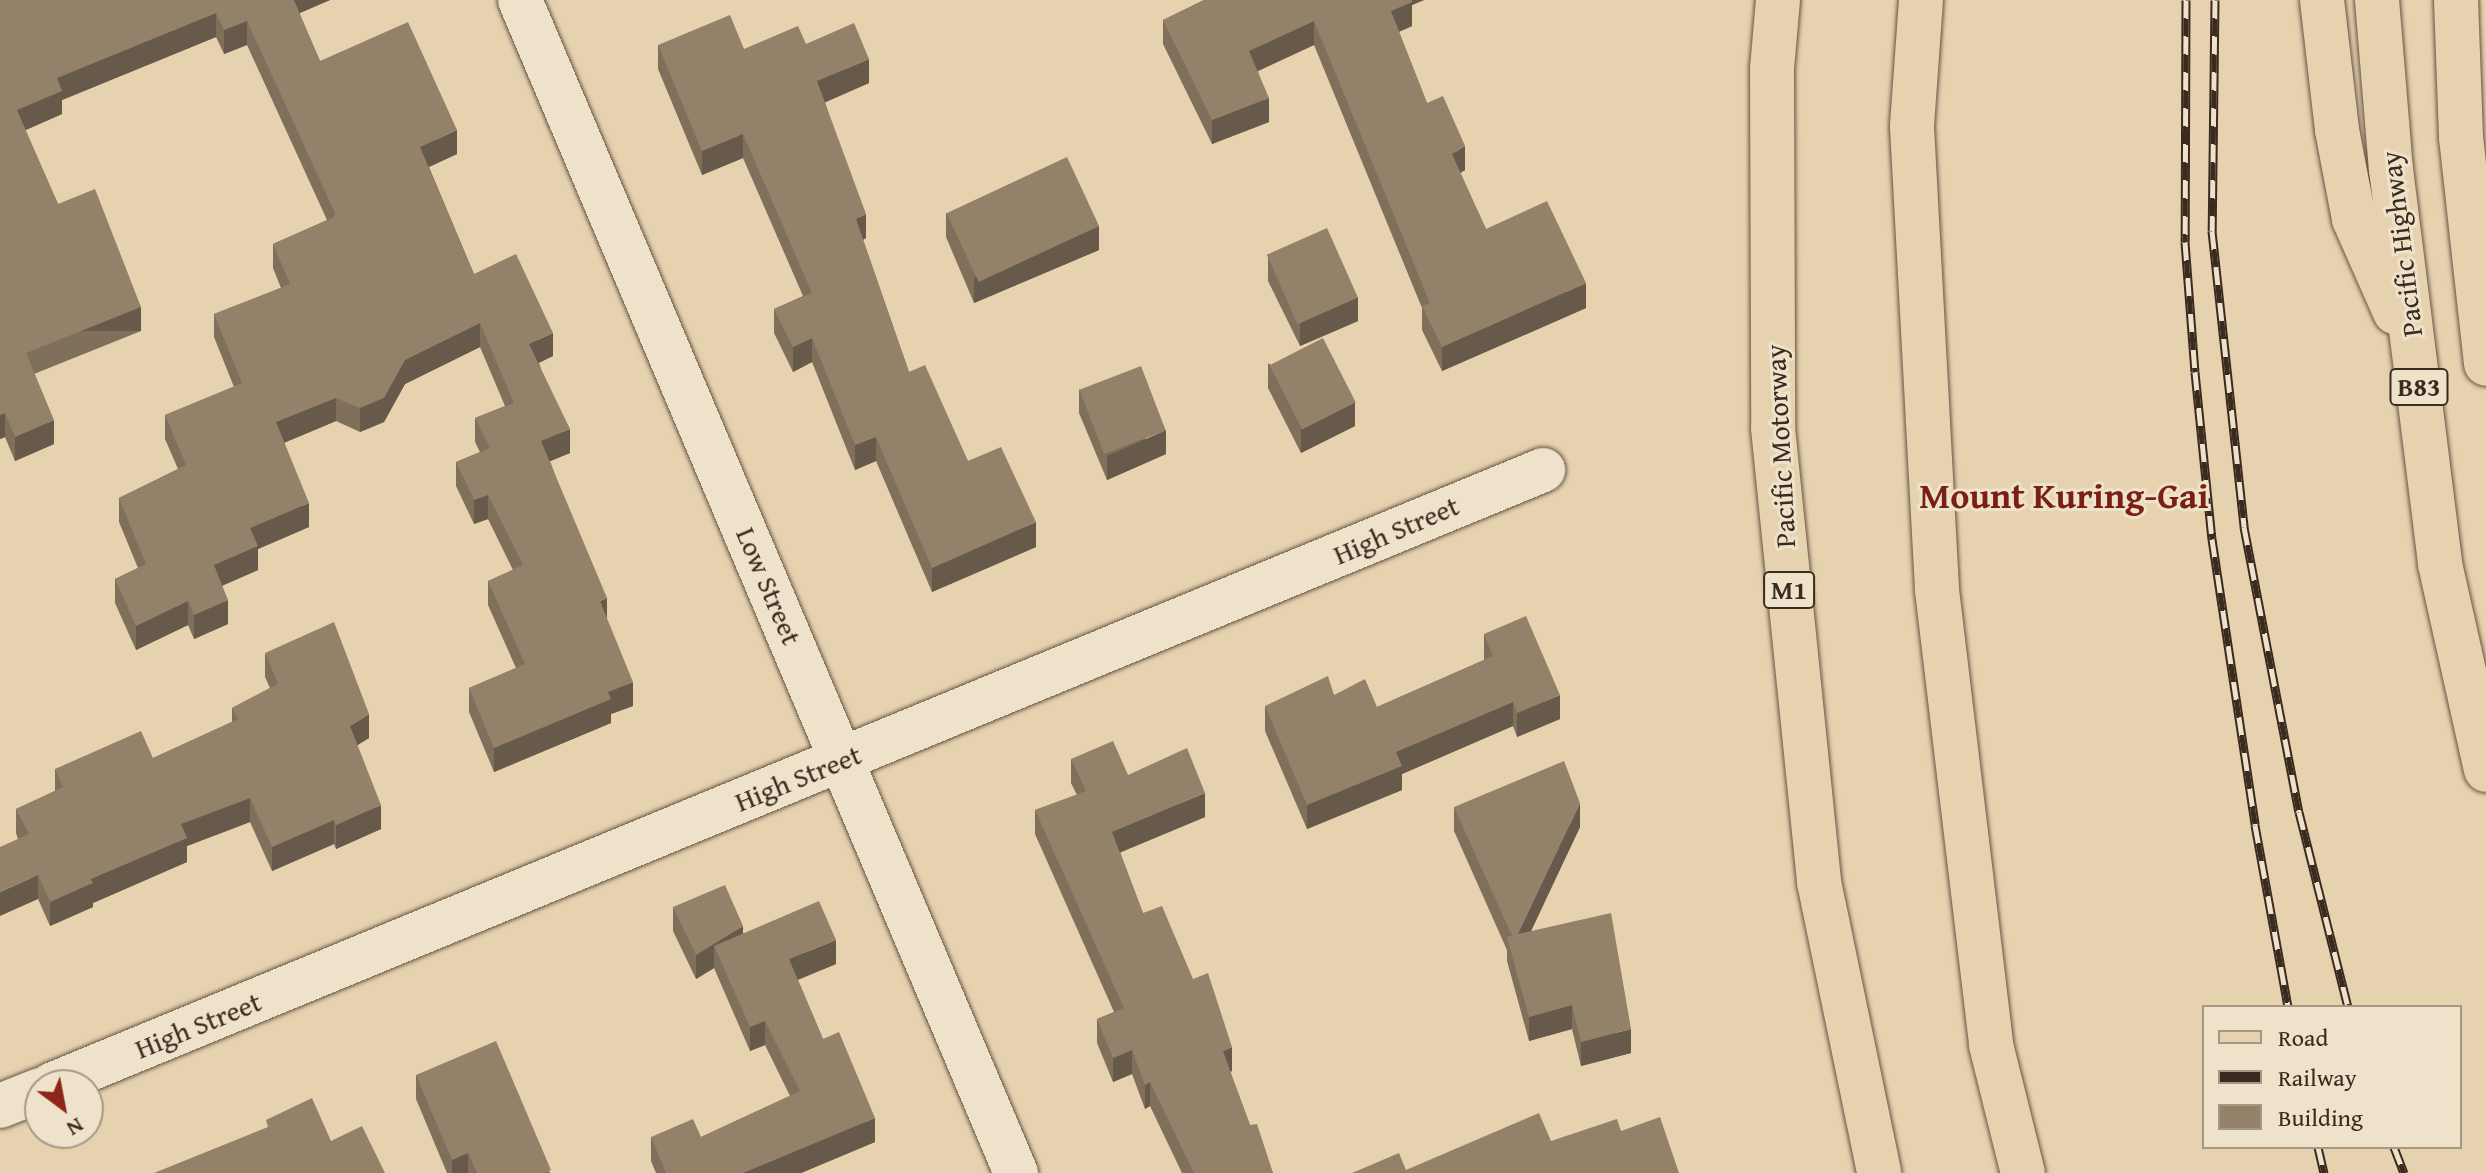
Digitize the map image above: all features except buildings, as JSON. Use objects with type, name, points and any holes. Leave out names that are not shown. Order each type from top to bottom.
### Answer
[{"type":"main road","name":"Pacific Motorway","points":[[1778,0],[1772,69],[1773,428],[1819,882],[1879,1173]]},
{"type":"main road","points":[[1921,0],[1912,127],[1937,590],[1991,1045],[2023,1173]]},
{"type":"main road","points":[[2322,0],[2337,130],[2354,219],[2415,358]]},
{"type":"main road","name":"Pacific Highway","points":[[2377,0],[2391,169],[2440,564],[2486,770]]},
{"type":"main road","name":"B83","points":[[2456,0],[2461,137],[2486,364]]},
{"type":"street","name":"Low Street","points":[[520,0],[1016,1173]]},
{"type":"street","name":"High Street","points":[[90,1069],[1543,470]]},
{"type":"street","points":[[0,1106],[24,1096]]},
{"type":"railway","points":[[2186,0],[2185,242],[2195,372],[2212,539],[2255,825],[2288,1005]]},
{"type":"railway","points":[[2215,0],[2212,231],[2244,527],[2299,812],[2347,1005]]},
{"type":"railway","points":[[2318,1149],[2324,1173]]},
{"type":"railway","points":[[2395,1149],[2404,1173]]},
{"type":"district","name":"Mount Kuring-Gai","points":[[2064,495]]}]
